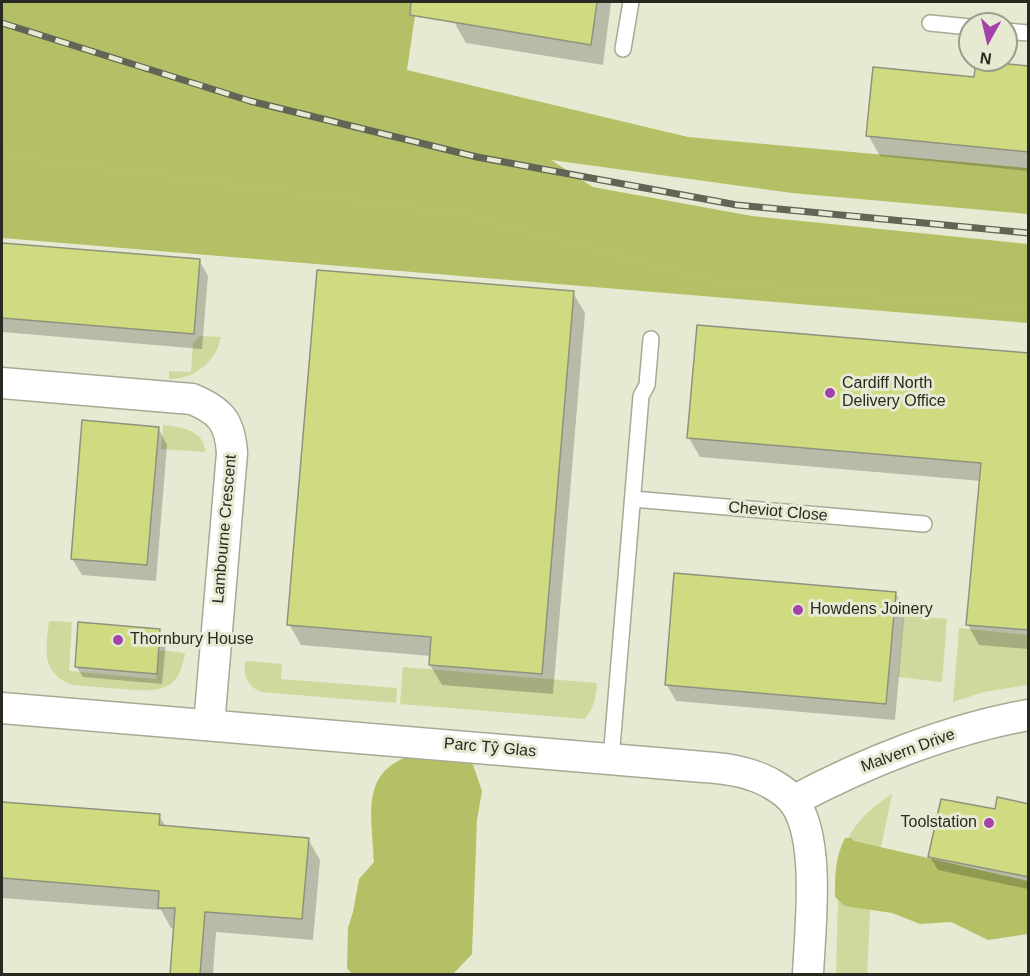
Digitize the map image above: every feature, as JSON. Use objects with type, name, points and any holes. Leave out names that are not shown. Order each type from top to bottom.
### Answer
[{"type":"street","name":"Lambourne Crescent","points":[[2,383],[192,399],[207,405],[225,421],[231,434],[232,453],[209,725]]},
{"type":"street","name":"Parc Tŷ Glas","points":[[2,708],[611,759],[732,770],[752,775],[770,783],[793,801],[804,820],[811,855],[808,975]]},
{"type":"street","name":"Malvern Drive","points":[[793,801],[880,759],[964,731],[1029,715]]},
{"type":"lane","points":[[623,49],[631,2]]},
{"type":"lane","points":[[930,23],[958,26]]},
{"type":"lane","points":[[611,759],[642,396],[647,385],[651,339]]},
{"type":"lane","name":"Cheviot Close","points":[[633,499],[924,524]]},
{"type":"green space","points":[[2,2],[417,2],[407,70],[688,137],[1028,168],[1028,214],[792,193],[551,160],[593,187],[752,216],[1028,244],[1028,323],[2,238]]},
{"type":"green space","points":[[200,336],[221,337],[219,346],[209,362],[195,373],[178,379],[169,379],[169,371],[191,372],[193,343]]},
{"type":"green space","points":[[163,425],[196,434],[204,445],[205,452],[161,449]]},
{"type":"green space","points":[[904,615],[947,619],[942,682],[898,677]]},
{"type":"green space","points":[[49,621],[72,622],[69,671],[156,679],[159,650],[185,653],[182,666],[171,683],[156,690],[72,685],[54,673],[47,659]]},
{"type":"green space","points":[[959,628],[1028,635],[1028,685],[984,692],[953,702]]},
{"type":"green space","points":[[246,661],[282,664],[281,679],[397,688],[396,703],[261,692],[247,680]]},
{"type":"green space","points":[[403,667],[597,683],[597,688],[592,706],[585,719],[400,704]]},
{"type":"green space","points":[[422,752],[471,759],[482,791],[477,820],[472,954],[453,974],[352,974],[347,968],[348,928],[359,879],[374,862],[371,809],[373,794],[378,780],[387,769],[401,759]]},
{"type":"green space","points":[[892,794],[879,857],[873,856],[867,974],[836,974],[839,862],[842,851],[852,831],[865,815]]},
{"type":"green space","points":[[845,838],[1028,881],[1028,934],[988,940],[951,922],[920,924],[892,913],[845,906],[835,897],[837,859]]},
{"type":"building","points":[[411,2],[597,2],[591,45],[410,15]]},
{"type":"building","points":[[1018,65],[1029,66],[1029,152],[866,136],[873,67],[974,77],[975,72],[1018,72]]},
{"type":"building","points":[[2,243],[200,259],[194,334],[2,318]]},
{"type":"building","points":[[317,270],[574,291],[542,674],[429,665],[431,637],[287,625]]},
{"type":"building","name":"Cardiff North Delivery Office","points":[[697,325],[1029,353],[1029,630],[966,625],[981,463],[687,438]]},
{"type":"building","points":[[82,420],[159,427],[147,565],[71,559]]},
{"type":"building","points":[[674,573],[896,592],[886,704],[665,685]]},
{"type":"building","name":"Thornbury House","points":[[78,622],[160,629],[157,674],[75,667]]},
{"type":"building","points":[[997,797],[1029,804],[1029,877],[928,857],[941,799],[995,809]]},
{"type":"building","points":[[2,802],[160,814],[159,825],[309,838],[302,919],[205,912],[200,975],[170,975],[175,908],[158,908],[159,891],[2,878]]},
{"type":"waterway","points":[[2,155],[458,213],[725,284],[1028,308]]},
{"type":"railway","points":[[2,23],[250,101],[477,157],[737,205],[1028,233]]},
{"type":"place","name":"Cardiff North Delivery Office","points":[[830,393]]},
{"type":"place","name":"Howdens Joinery","points":[[798,610]]},
{"type":"place","name":"Thornbury House","points":[[118,640]]},
{"type":"place","name":"Toolstation","points":[[989,823]]}]
